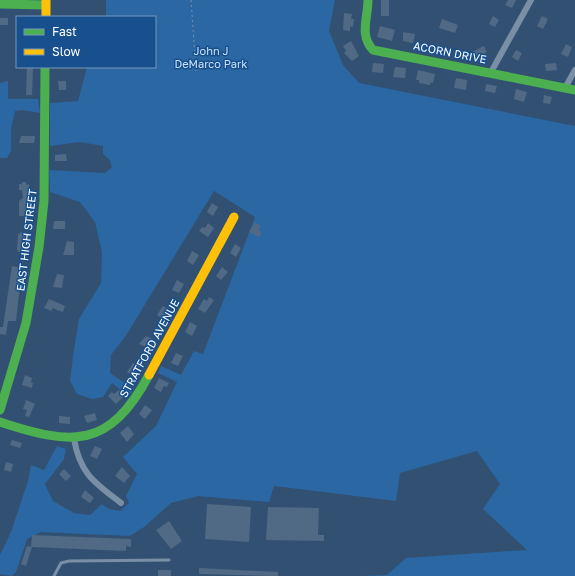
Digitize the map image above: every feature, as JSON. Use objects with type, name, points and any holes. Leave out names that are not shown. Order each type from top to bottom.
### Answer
[{"type":"street","name":"ACORN DRIVE","points":[[368,0],[369,13],[364,38],[367,45],[373,50],[491,72],[575,90]]},
{"type":"street","points":[[491,72],[531,0]]},
{"type":"street","points":[[0,4],[46,2],[46,16]]},
{"type":"street","name":"EAST HIGH STREET","points":[[0,410],[26,324],[39,247],[44,201],[45,68]]},
{"type":"street","points":[[565,88],[575,70]]},
{"type":"street","name":"STRATFORD AVENUE","points":[[0,422],[45,437],[74,439],[89,436],[104,430],[119,419],[131,406],[234,217]]},
{"type":"street","points":[[74,439],[79,462],[87,475],[121,503]]},
{"type":"lane","points":[[54,576],[61,563],[69,561],[169,560]]},
{"type":"path","points":[[191,0],[196,71]]},
{"type":"green space","name":"John J DeMarco Park","points":[[106,0],[335,0],[329,31],[343,65],[359,83],[575,126],[575,576],[361,576],[387,575],[406,558],[527,550],[483,509],[500,484],[477,451],[400,473],[396,501],[274,486],[269,502],[198,496],[171,503],[144,527],[130,536],[41,532],[27,539],[16,572],[12,576],[0,574],[0,555],[11,532],[28,481],[31,465],[44,470],[57,446],[66,449],[64,459],[45,484],[53,501],[74,513],[90,515],[102,504],[109,509],[120,511],[129,503],[126,496],[137,474],[123,457],[156,426],[177,382],[158,373],[161,366],[181,375],[194,351],[203,354],[255,217],[214,191],[127,334],[111,355],[110,373],[134,389],[128,396],[112,383],[103,397],[92,399],[77,394],[70,381],[79,319],[101,283],[102,252],[95,222],[80,202],[50,192],[49,170],[105,173],[112,167],[109,159],[103,154],[103,146],[80,142],[50,146],[50,103],[78,101],[87,68],[156,68],[156,16],[106,16]]},
{"type":"green space","points":[[8,81],[8,99],[38,99],[40,113],[23,110],[15,111],[11,129],[11,151],[7,158],[0,158],[0,83]]},
{"type":"building","points":[[381,0],[389,0],[389,16],[381,16]]},
{"type":"building","points":[[508,0],[516,0],[512,8],[505,5]]},
{"type":"building","points":[[344,13],[352,14],[351,19],[354,19],[353,27],[350,26],[350,31],[343,30]]},
{"type":"building","points":[[493,16],[499,20],[495,27],[489,24]]},
{"type":"building","points":[[542,16],[548,19],[543,29],[537,26]]},
{"type":"building","points":[[0,18],[8,18],[8,25],[0,25]]},
{"type":"building","points":[[442,19],[458,25],[455,33],[439,28]]},
{"type":"building","points":[[380,26],[395,30],[392,41],[377,37]]},
{"type":"building","points":[[403,32],[415,34],[413,43],[403,41]]},
{"type":"building","points":[[351,41],[359,56],[352,61],[344,53],[346,51],[343,46]]},
{"type":"building","points":[[566,44],[572,47],[568,57],[561,54]]},
{"type":"building","points":[[484,46],[487,52],[475,58],[472,52]]},
{"type":"building","points":[[516,50],[522,53],[518,61],[512,57]]},
{"type":"building","points":[[373,63],[384,64],[383,73],[372,72]]},
{"type":"building","points":[[556,63],[557,70],[546,71],[545,64]]},
{"type":"building","points":[[395,67],[406,68],[405,78],[393,77]]},
{"type":"building","points":[[27,68],[33,68],[32,95],[26,95]]},
{"type":"building","points":[[418,70],[435,74],[433,83],[431,82],[430,85],[419,83],[419,80],[416,80]]},
{"type":"building","points":[[456,78],[467,80],[466,90],[454,88]]},
{"type":"building","points":[[58,81],[66,81],[66,90],[59,90]]},
{"type":"building","points":[[486,84],[497,86],[495,93],[485,91]]},
{"type":"building","points":[[516,89],[527,92],[524,102],[514,99]]},
{"type":"building","points":[[544,95],[552,97],[550,104],[543,103]]},
{"type":"building","points":[[21,136],[35,136],[34,143],[19,143]]},
{"type":"building","points":[[66,154],[67,161],[55,161],[55,155]]},
{"type":"building","points":[[22,182],[26,182],[26,185],[29,184],[30,216],[19,216],[19,201],[23,198],[22,190],[19,190],[19,184],[22,184]]},
{"type":"building","points":[[212,203],[218,207],[213,216],[207,212]]},
{"type":"building","points":[[54,221],[65,221],[65,229],[53,229]]},
{"type":"building","points":[[255,222],[261,226],[258,230],[262,232],[259,237],[249,232]]},
{"type":"building","points":[[208,223],[214,228],[208,237],[199,231],[202,227],[205,228]]},
{"type":"building","points":[[22,232],[28,234],[26,253],[18,252],[17,249],[18,234]]},
{"type":"building","points":[[67,241],[74,242],[74,255],[63,255]]},
{"type":"building","points":[[235,244],[241,248],[236,257],[230,253]]},
{"type":"building","points":[[192,251],[199,255],[193,265],[187,261]]},
{"type":"building","points":[[12,266],[22,268],[16,321],[8,321],[6,335],[0,334],[0,327],[3,327]]},
{"type":"building","points":[[222,267],[228,272],[221,280],[216,276]]},
{"type":"building","points":[[57,274],[64,275],[62,288],[53,287]]},
{"type":"building","points":[[177,280],[184,284],[179,293],[172,290]]},
{"type":"building","points":[[209,297],[214,300],[205,313],[198,309],[204,299],[207,301]]},
{"type":"building","points":[[49,299],[65,306],[63,312],[52,308],[52,311],[44,308]]},
{"type":"building","points":[[163,306],[169,310],[163,319],[157,315]]},
{"type":"building","points":[[190,322],[197,326],[192,336],[185,332]]},
{"type":"building","points":[[146,336],[153,339],[148,348],[139,344]]},
{"type":"building","points":[[176,353],[183,356],[178,366],[171,363]]},
{"type":"building","points":[[133,363],[139,367],[133,376],[127,372]]},
{"type":"building","points":[[25,375],[32,378],[32,388],[22,385]]},
{"type":"building","points":[[159,378],[169,383],[167,387],[164,386],[161,392],[154,388]]},
{"type":"building","points":[[119,390],[124,396],[116,404],[108,396],[112,392],[114,394]]},
{"type":"building","points":[[26,400],[35,404],[29,417],[25,416],[27,410],[23,409]]},
{"type":"building","points":[[145,405],[152,410],[145,419],[139,414]]},
{"type":"building","points":[[95,413],[97,420],[87,423],[84,416]]},
{"type":"building","points":[[59,416],[70,417],[70,424],[59,423]]},
{"type":"building","points":[[128,426],[134,434],[127,442],[120,433]]},
{"type":"building","points":[[12,440],[22,443],[20,448],[10,445]]},
{"type":"building","points":[[95,446],[102,449],[97,459],[90,456]]},
{"type":"building","points":[[6,462],[13,464],[11,472],[4,470]]},
{"type":"building","points":[[122,467],[130,476],[124,483],[115,476]]},
{"type":"building","points":[[64,469],[71,476],[66,481],[59,474]]},
{"type":"building","points":[[85,490],[94,498],[90,503],[81,497]]},
{"type":"building","points":[[207,504],[251,507],[249,542],[205,539]]},
{"type":"building","points":[[268,507],[319,508],[318,535],[324,535],[324,541],[266,540]]},
{"type":"building","points":[[169,521],[182,541],[171,549],[156,530]]},
{"type":"building","points":[[32,535],[131,539],[131,547],[126,546],[126,551],[32,547],[26,566],[21,564],[27,546],[31,547]]},
{"type":"building","points":[[199,568],[278,572],[278,576],[199,574]]},
{"type":"building","points":[[158,570],[171,570],[171,576],[158,576]]},
{"type":"traffic: fast","points":[[368,0],[365,32],[366,38],[373,50],[575,90]]},
{"type":"traffic: fast","points":[[0,4],[46,5]]},
{"type":"traffic: fast","points":[[0,410],[26,323],[39,247],[44,201],[45,68]]},
{"type":"traffic: fast","points":[[0,422],[48,435],[69,437],[87,435],[104,429],[119,417],[134,399],[149,375]]},
{"type":"traffic: slow","points":[[46,0],[46,16]]},
{"type":"traffic: slow","points":[[149,375],[234,217]]}]
